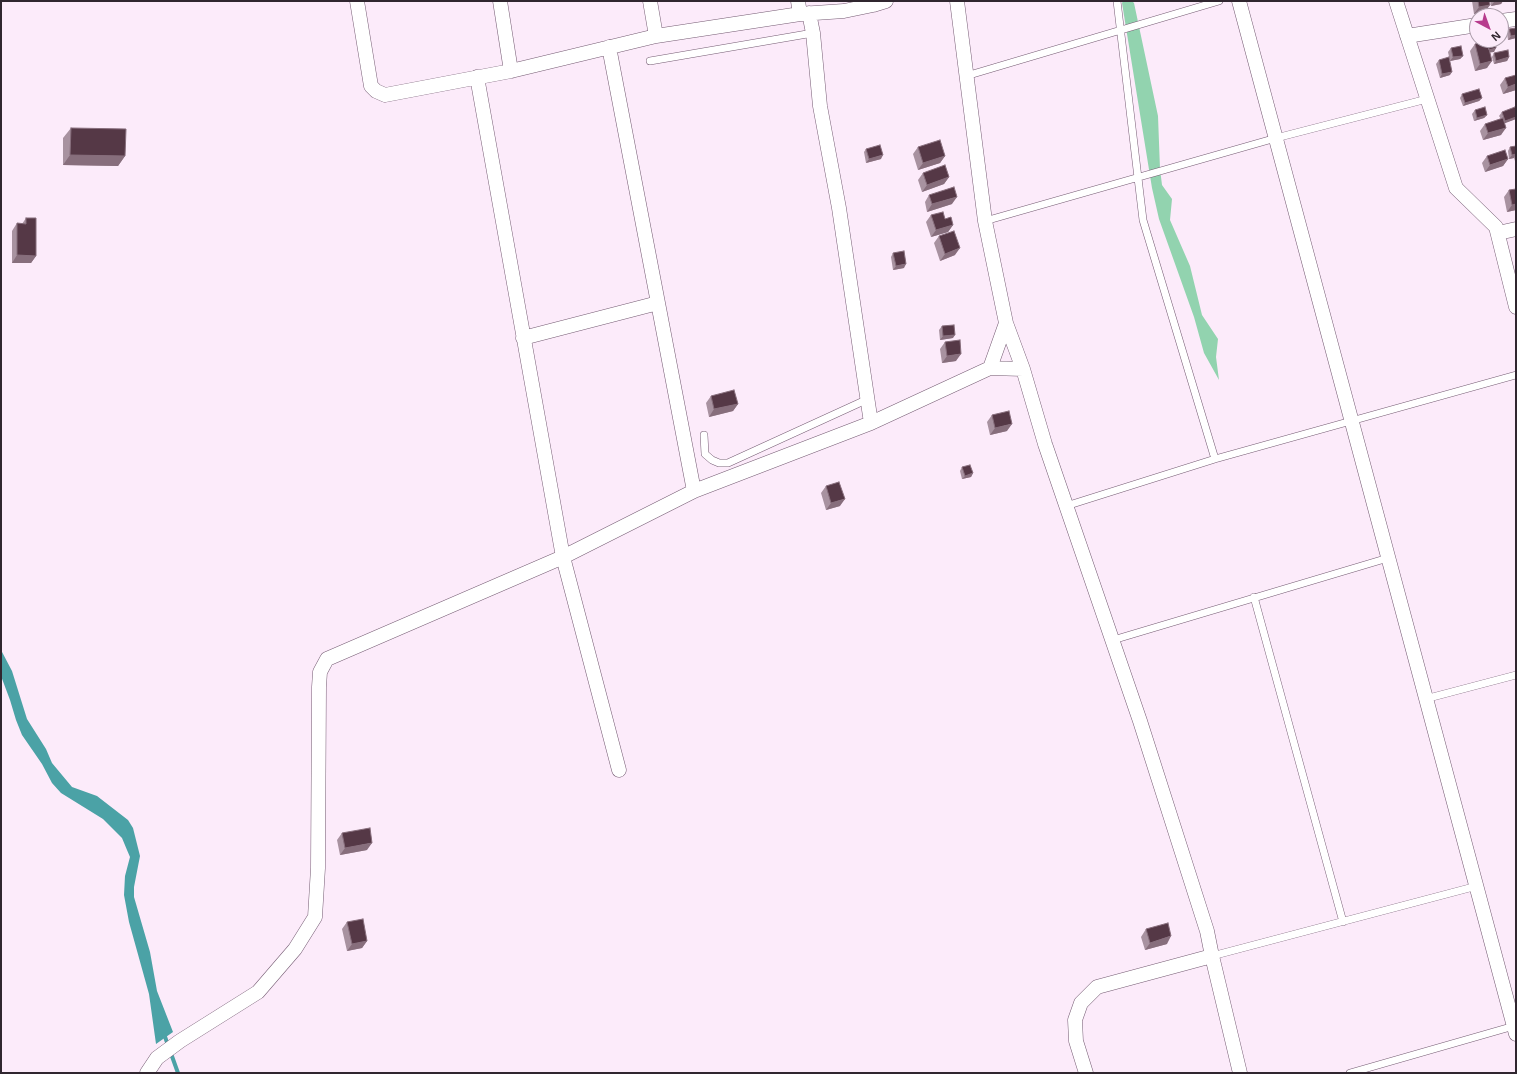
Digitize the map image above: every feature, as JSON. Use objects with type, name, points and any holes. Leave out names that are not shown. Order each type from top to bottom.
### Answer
[{"type":"street","points":[[357,1],[371,86],[376,91],[385,95],[511,71],[656,36],[802,9],[844,11],[886,1]]},
{"type":"street","points":[[500,1],[511,71]]},
{"type":"street","points":[[650,1],[656,36]]},
{"type":"street","points":[[957,1],[985,221],[1006,323],[1023,369],[1045,444],[1140,721],[1207,931],[1240,1073]]},
{"type":"street","points":[[1239,1],[1515,1030]]},
{"type":"street","points":[[1396,1],[1456,188],[1491,222],[1498,233],[1516,307]]},
{"type":"street","points":[[802,9],[813,33],[820,106],[839,208],[871,423]]},
{"type":"street","points":[[1407,36],[1469,26]]},
{"type":"street","points":[[609,47],[694,490]]},
{"type":"street","points":[[477,77],[563,557],[619,770]]},
{"type":"street","points":[[1498,233],[1516,228]]},
{"type":"street","points":[[523,338],[658,303]]},
{"type":"street","points":[[990,368],[1006,323]]},
{"type":"street","points":[[147,1073],[157,1058],[180,1041],[258,992],[295,949],[315,917],[318,868],[319,687],[320,672],[327,658],[563,557],[694,490],[871,423],[990,368],[1023,369]]},
{"type":"street","points":[[1086,1073],[1076,1041],[1075,1020],[1081,1004],[1097,987],[1212,956]]},
{"type":"lane","points":[[1117,1],[1143,220],[1216,459]]},
{"type":"lane","points":[[966,76],[1219,1]]},
{"type":"lane","points":[[650,61],[813,33]]},
{"type":"lane","points":[[985,221],[1276,138],[1427,99]]},
{"type":"lane","points":[[1066,506],[1216,459],[1516,375]]},
{"type":"lane","points":[[704,436],[705,454],[712,460],[719,463],[728,463],[868,398]]},
{"type":"lane","points":[[1112,640],[1388,558]]},
{"type":"lane","points":[[1254,597],[1343,922]]},
{"type":"lane","points":[[1425,699],[1516,675]]},
{"type":"lane","points":[[1212,956],[1477,886]]},
{"type":"lane","points":[[1350,1073],[1515,1030]]},
{"type":"green space","points":[[1123,1],[1132,1],[1134,3],[1158,116],[1162,185],[1172,199],[1170,220],[1190,266],[1202,315],[1218,339],[1216,357],[1219,380],[1204,353],[1194,317],[1159,219],[1152,188],[1122,3]]},
{"type":"water","points":[[1,650],[12,671],[27,719],[46,749],[52,763],[72,787],[97,796],[128,820],[133,828],[140,856],[134,887],[134,897],[150,952],[157,991],[173,1032],[156,1044],[149,994],[129,922],[124,895],[125,876],[130,857],[122,838],[103,819],[61,793],[52,783],[42,764],[22,735],[1,676]]},
{"type":"building","points":[[1478,1],[1489,1],[1490,5],[1479,7]]},
{"type":"building","points":[[1516,28],[1516,35],[1511,36],[1509,29]]},
{"type":"building","points":[[1461,46],[1463,56],[1453,57],[1451,48]]},
{"type":"building","points":[[1476,48],[1489,48],[1492,61],[1480,64]]},
{"type":"building","points":[[1508,50],[1509,57],[1496,61],[1494,53]]},
{"type":"building","points":[[1449,57],[1452,72],[1442,74],[1439,60]]},
{"type":"building","points":[[1516,75],[1516,84],[1508,87],[1505,78]]},
{"type":"building","points":[[1479,89],[1482,98],[1465,103],[1462,94]]},
{"type":"building","points":[[1485,107],[1487,115],[1477,118],[1475,110]]},
{"type":"building","points":[[1515,107],[1516,117],[1505,121],[1502,112]]},
{"type":"building","points":[[1503,118],[1506,128],[1488,133],[1485,124]]},
{"type":"building","points":[[71,128],[126,129],[125,156],[70,155]]},
{"type":"building","points":[[940,140],[945,156],[923,163],[918,147]]},
{"type":"building","points":[[880,145],[883,155],[869,159],[866,149]]},
{"type":"building","points":[[1516,146],[1516,154],[1512,155],[1510,147]]},
{"type":"building","points":[[1505,150],[1508,159],[1490,165],[1487,156]]},
{"type":"building","points":[[945,165],[949,177],[927,185],[923,173]]},
{"type":"building","points":[[954,187],[957,197],[932,204],[929,195]]},
{"type":"building","points":[[1516,189],[1516,204],[1512,205],[1509,190]]},
{"type":"building","points":[[943,212],[945,219],[951,217],[953,225],[936,230],[931,215]]},
{"type":"building","points":[[26,218],[36,218],[36,256],[17,255],[17,223],[26,224]]},
{"type":"building","points":[[954,231],[960,248],[945,254],[939,236]]},
{"type":"building","points":[[904,251],[906,264],[896,266],[893,253]]},
{"type":"building","points":[[954,325],[955,335],[943,336],[942,326]]},
{"type":"building","points":[[960,340],[961,354],[947,356],[945,342]]},
{"type":"building","points":[[734,390],[738,404],[714,409],[711,396]]},
{"type":"building","points":[[1009,411],[1012,424],[995,428],[992,415]]},
{"type":"building","points":[[970,465],[973,473],[965,476],[962,467]]},
{"type":"building","points":[[839,482],[845,499],[831,503],[826,486]]},
{"type":"building","points":[[370,828],[372,843],[345,848],[342,833]]},
{"type":"building","points":[[363,919],[367,941],[352,944],[347,922]]},
{"type":"building","points":[[1168,923],[1171,936],[1150,943],[1146,929]]},
{"type":"waterway","points":[[164,1034],[178,1073]]}]
